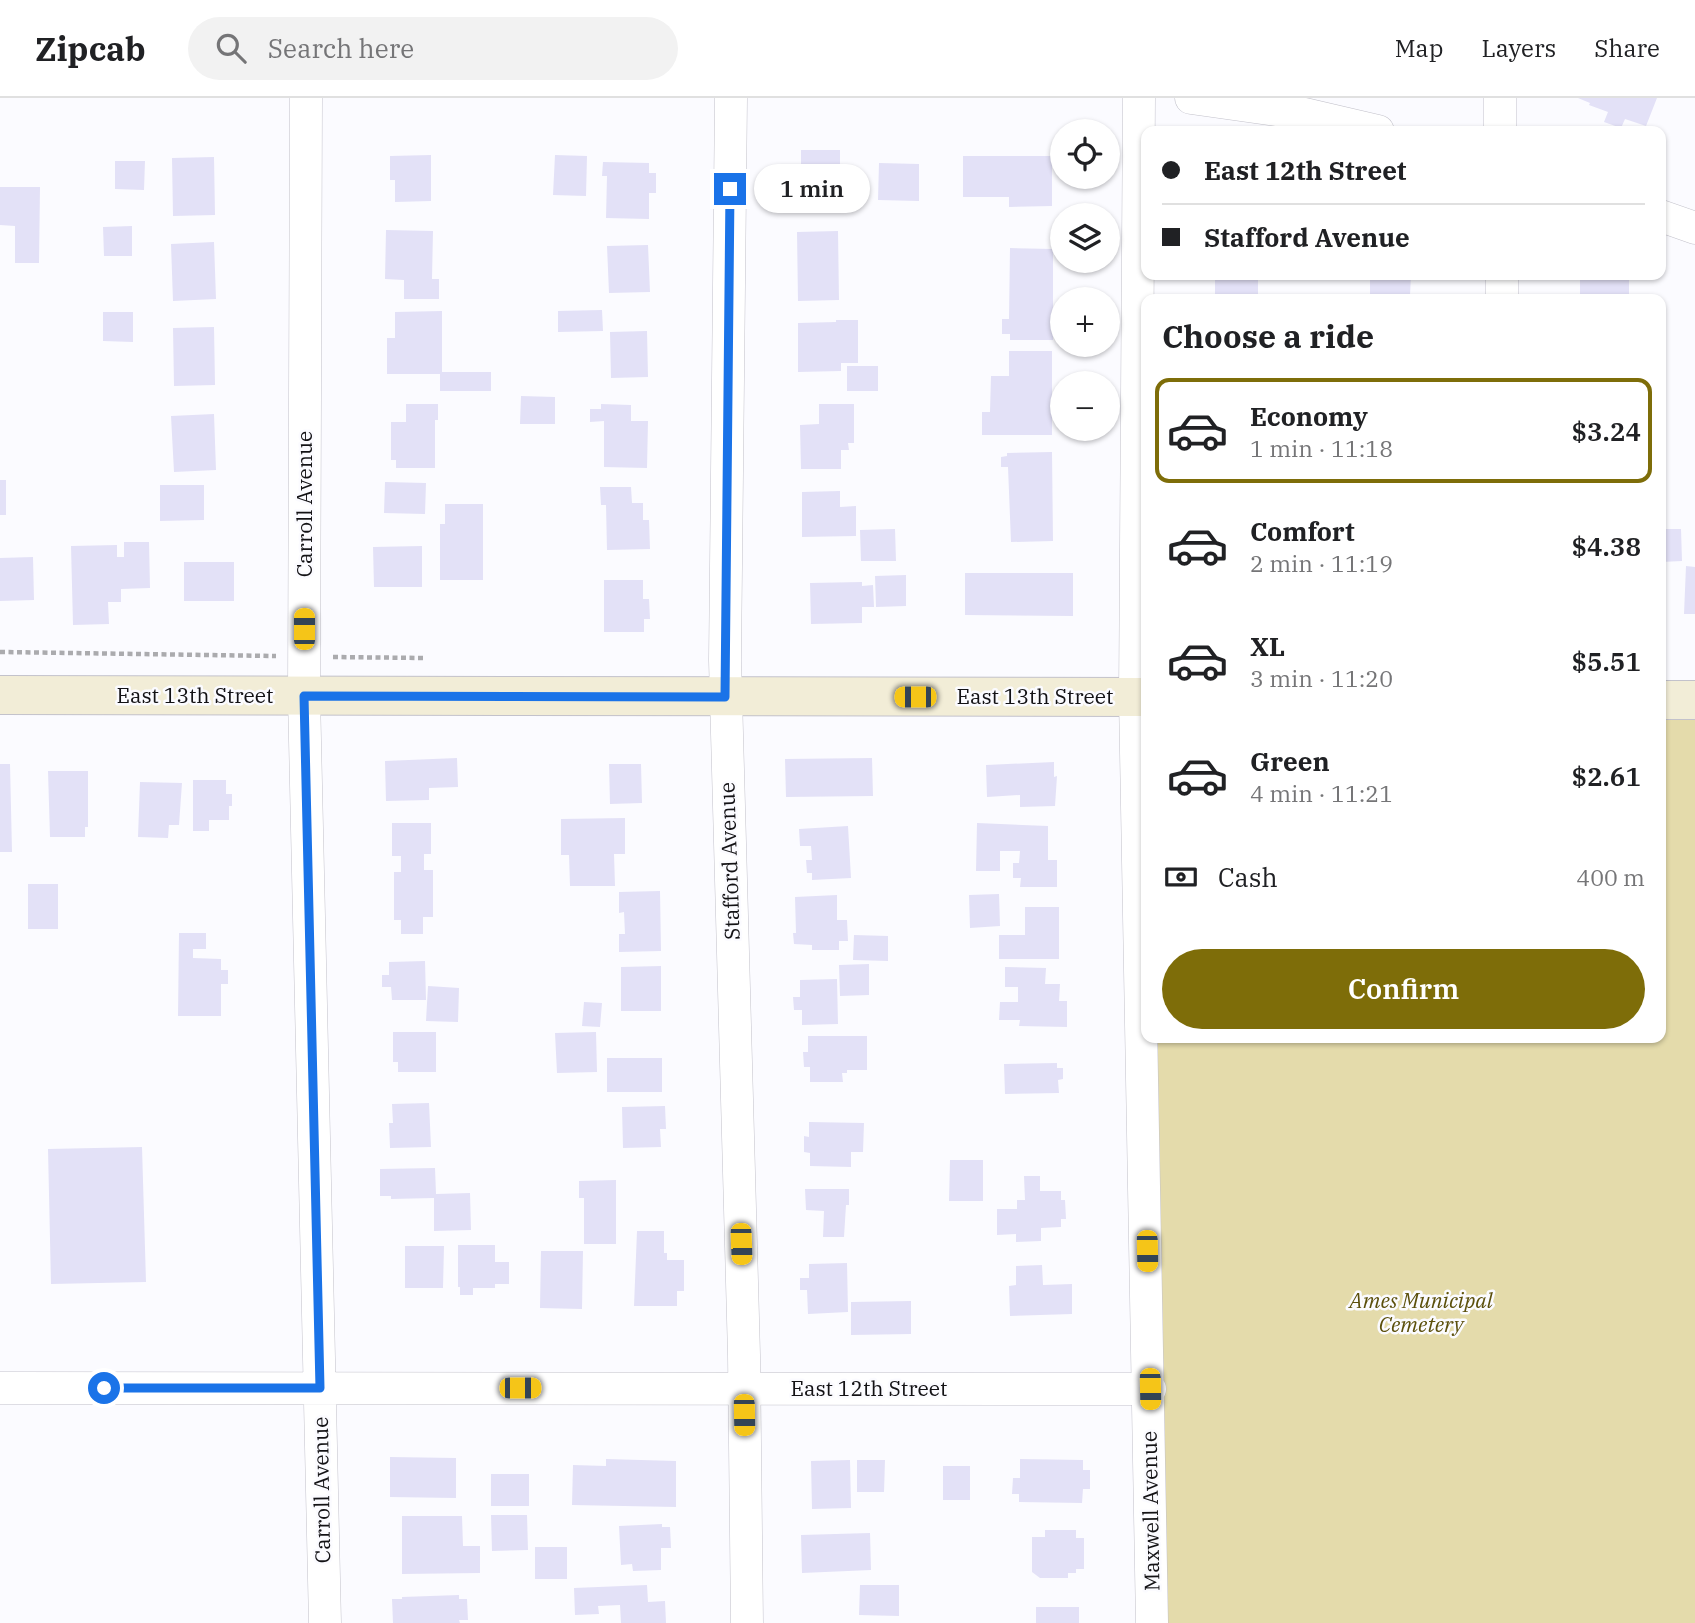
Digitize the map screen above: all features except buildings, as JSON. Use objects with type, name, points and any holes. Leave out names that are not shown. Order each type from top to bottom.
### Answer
[{"type":"main road","name":"East 13th Street","points":[[0,695],[1141,697]]},
{"type":"main road","points":[[1666,700],[1695,700]]},
{"type":"street","name":"Carroll Avenue","points":[[306,98],[304,696],[325,1623]]},
{"type":"street","name":"Stafford Avenue","points":[[731,98],[725,697],[744,1389],[747,1623]]},
{"type":"street","name":"Maxwell Avenue","points":[[1139,98],[1141,697]]},
{"type":"street","points":[[1191,98],[1305,114],[1357,126]]},
{"type":"street","points":[[1500,98],[1500,126]]},
{"type":"street","points":[[1666,218],[1695,228]]},
{"type":"street","name":"Maxwell Avenue","points":[[1146,1043],[1153,1623]]},
{"type":"street","name":"East 12th Street","points":[[0,1388],[1150,1389]]},
{"type":"path","points":[[0,652],[273,656]]},
{"type":"green space","name":"Ames Municipal Cemetery","points":[[1666,700],[1695,700],[1695,1623],[1152,1623],[1146,1043],[1666,1043]]},
{"type":"route","points":[[104,1388],[320,1388],[304,696],[725,697],[730,189]]}]
